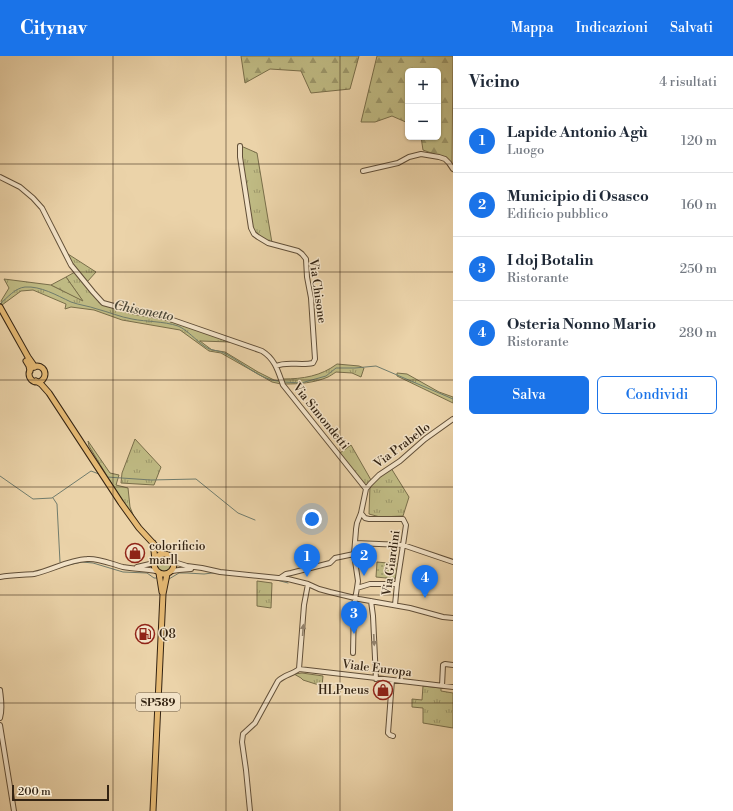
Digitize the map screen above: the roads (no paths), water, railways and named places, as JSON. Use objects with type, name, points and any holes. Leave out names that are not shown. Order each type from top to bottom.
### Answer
[{"type":"main road","points":[[0,307],[35,367]]},
{"type":"main road","points":[[0,313],[29,366],[31,378],[41,384],[49,393],[139,528],[163,554],[169,556],[174,562]]},
{"type":"main road","points":[[30,371],[35,367],[40,367],[44,370],[45,383],[49,393]]},
{"type":"main road","points":[[36,381],[41,381],[45,374]]},
{"type":"main road","name":"SP589","points":[[153,542],[154,566],[163,594]]},
{"type":"main road","points":[[154,562],[158,556],[163,554]]},
{"type":"main road","name":"SP589","points":[[153,811],[163,594],[174,562]]},
{"type":"main road","points":[[157,572],[161,574],[170,573]]},
{"type":"street","name":"Via Chisone","points":[[240,146],[240,157],[251,228],[254,234],[268,243],[298,251],[306,259],[307,277],[311,298],[315,359],[313,363],[308,364],[281,364],[276,366]]},
{"type":"street","points":[[363,171],[398,163],[409,157],[421,154],[445,159],[453,169]]},
{"type":"street","name":"Via Simondetti","points":[[0,177],[20,187],[42,208],[71,265],[103,303],[136,312],[164,317],[262,351],[269,356],[276,366],[283,385],[366,489]]},
{"type":"street","name":"Via Prabello","points":[[366,489],[379,475],[400,461],[425,439],[453,419]]},
{"type":"street","points":[[353,653],[354,605],[358,581],[354,554],[357,523],[361,513],[366,489]]},
{"type":"street","name":"Via Giardini","points":[[361,513],[365,518],[369,519],[403,519],[406,525],[395,605]]},
{"type":"street","points":[[355,543],[403,545],[453,562]]},
{"type":"street","points":[[280,578],[286,574],[330,563],[335,558],[354,554]]},
{"type":"street","points":[[0,577],[33,574],[70,561],[88,559],[99,560],[122,567],[146,569],[157,572]]},
{"type":"street","points":[[132,568],[154,562]]},
{"type":"street","points":[[174,562],[210,570]]},
{"type":"street","points":[[170,573],[186,569],[210,570],[294,580],[318,589],[355,598],[453,618]]},
{"type":"street","points":[[250,811],[242,742],[243,734],[255,723],[278,681],[282,677],[296,672],[299,669],[304,605],[308,584]]},
{"type":"street","points":[[357,588],[370,584],[397,584]]},
{"type":"street","points":[[372,602],[376,679]]},
{"type":"street","points":[[442,686],[443,665],[453,665]]},
{"type":"street","name":"Viale Europa","points":[[299,669],[453,687]]},
{"type":"street","points":[[392,680],[388,733],[393,736]]},
{"type":"street","points":[[0,690],[2,714],[0,718]]},
{"type":"street","points":[[0,725],[14,811]]},
{"type":"waterway","name":"Chisonetto","points":[[0,304],[18,289],[31,287],[48,292],[74,303],[123,317],[172,324],[184,330],[207,348],[224,353],[257,374],[271,380],[278,381]]},
{"type":"waterway","name":"Chisonetto","points":[[284,382],[301,383],[326,376],[336,368],[376,366],[453,399]]},
{"type":"waterway","name":"Chisonetto","points":[[0,476],[33,499],[52,498],[91,471],[99,474]]},
{"type":"waterway","name":"Chisonetto","points":[[107,477],[151,480],[196,479],[238,513],[255,520]]},
{"type":"waterway","points":[[53,498],[57,504],[60,562]]},
{"type":"waterway","points":[[63,566],[82,562],[93,563],[123,572],[147,573],[154,578],[158,578]]},
{"type":"waterway","points":[[169,579],[179,573],[216,573]]},
{"type":"waterway","points":[[273,579],[288,583]]},
{"type":"place","name":"colorificio marll","points":[[135,553]]},
{"type":"place","name":"Municipio di Osasco","points":[[364,576]]},
{"type":"place","name":"Lapide Antonio Agù","points":[[307,577]]},
{"type":"place","name":"Osteria Nonno Mario","points":[[425,598]]},
{"type":"place","name":"Q8","points":[[145,634]]},
{"type":"place","name":"I doj Botalin","points":[[354,634]]},
{"type":"place","name":"HLPneus","points":[[383,690]]}]
